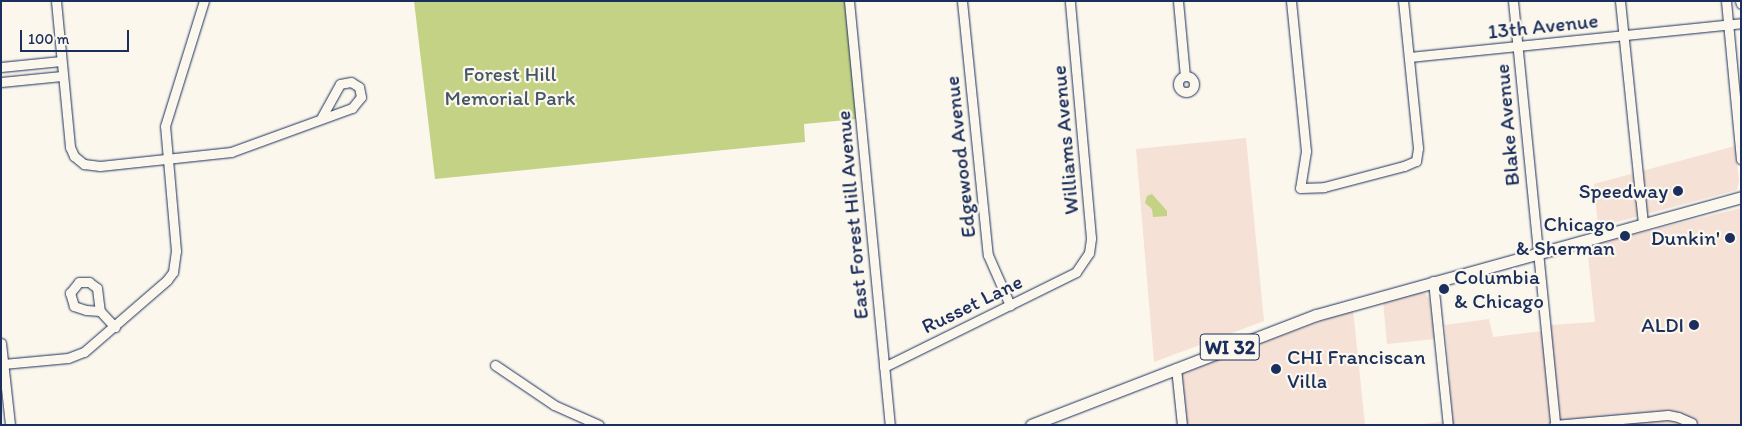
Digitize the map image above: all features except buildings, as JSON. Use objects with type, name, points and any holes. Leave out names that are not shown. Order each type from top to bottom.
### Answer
[{"type":"main road","name":"WI 32","points":[[1031,425],[1316,314],[1741,198]]},
{"type":"street","points":[[56,1],[70,147],[79,160],[88,165],[100,166],[231,152],[261,143],[356,106],[361,97],[360,87],[351,82],[340,84],[322,118]]},
{"type":"street","points":[[3,364],[76,356],[92,348],[170,277],[175,267],[176,251],[166,159],[165,126],[204,1]]},
{"type":"street","name":"East Forest Hill Avenue","points":[[849,1],[890,425]]},
{"type":"street","name":"Edgewood Avenue","points":[[962,1],[988,255],[1010,305]]},
{"type":"street","name":"Williams Avenue","points":[[1070,1],[1091,238],[1089,253],[1076,272]]},
{"type":"street","points":[[1178,1],[1185,76]]},
{"type":"street","points":[[1291,1],[1306,150],[1300,188],[1324,187],[1404,166],[1416,161],[1418,148],[1403,1]]},
{"type":"street","name":"Blake Avenue","points":[[1513,1],[1555,425]]},
{"type":"street","points":[[1620,1],[1643,224]]},
{"type":"street","points":[[1726,1],[1741,159]]},
{"type":"street","name":"13th Avenue","points":[[1409,57],[1741,23]]},
{"type":"street","points":[[1,67],[61,61]]},
{"type":"street","points":[[1,82],[62,76]]},
{"type":"street","name":"Russet Lane","points":[[884,366],[1076,272]]},
{"type":"street","points":[[1433,281],[1448,425]]},
{"type":"street","points":[[100,311],[115,327]]},
{"type":"street","points":[[1,342],[10,425]]},
{"type":"street","points":[[495,365],[554,405],[599,425]]},
{"type":"street","points":[[1176,368],[1182,425]]},
{"type":"street","points":[[1555,425],[1668,415],[1692,423]]},
{"type":"shaded area","points":[[1246,138],[1264,321],[1154,362],[1136,149]]},
{"type":"shaded area","points":[[1735,146],[1739,180],[1737,190],[1598,227],[1594,184]]},
{"type":"shaded area","points":[[1741,208],[1741,425],[1416,425],[1453,420],[1445,325],[1489,319],[1493,337],[1551,330],[1551,325],[1595,322],[1587,246]]},
{"type":"shaded area","points":[[1418,292],[1425,293],[1430,300],[1435,339],[1387,344],[1383,301]]},
{"type":"shaded area","name":"CHI Franciscan Villa","points":[[1353,309],[1365,425],[1177,425],[1172,376]]},
{"type":"green space","name":"Forest Hill Memorial Park","points":[[414,1],[845,1],[857,119],[804,124],[805,142],[435,179]]},
{"type":"green space","points":[[1152,194],[1167,211],[1167,216],[1153,217],[1152,209],[1145,203],[1147,196]]},
{"type":"place","name":"Speedway","points":[[1678,191]]},
{"type":"place","name":"Chicago & Sherman","points":[[1625,236]]},
{"type":"place","name":"Dunkin'","points":[[1730,238]]},
{"type":"place","name":"Columbia & Chicago","points":[[1444,289]]},
{"type":"place","name":"ALDI","points":[[1694,325]]},
{"type":"place","name":"CHI Franciscan Villa","points":[[1276,369]]}]
